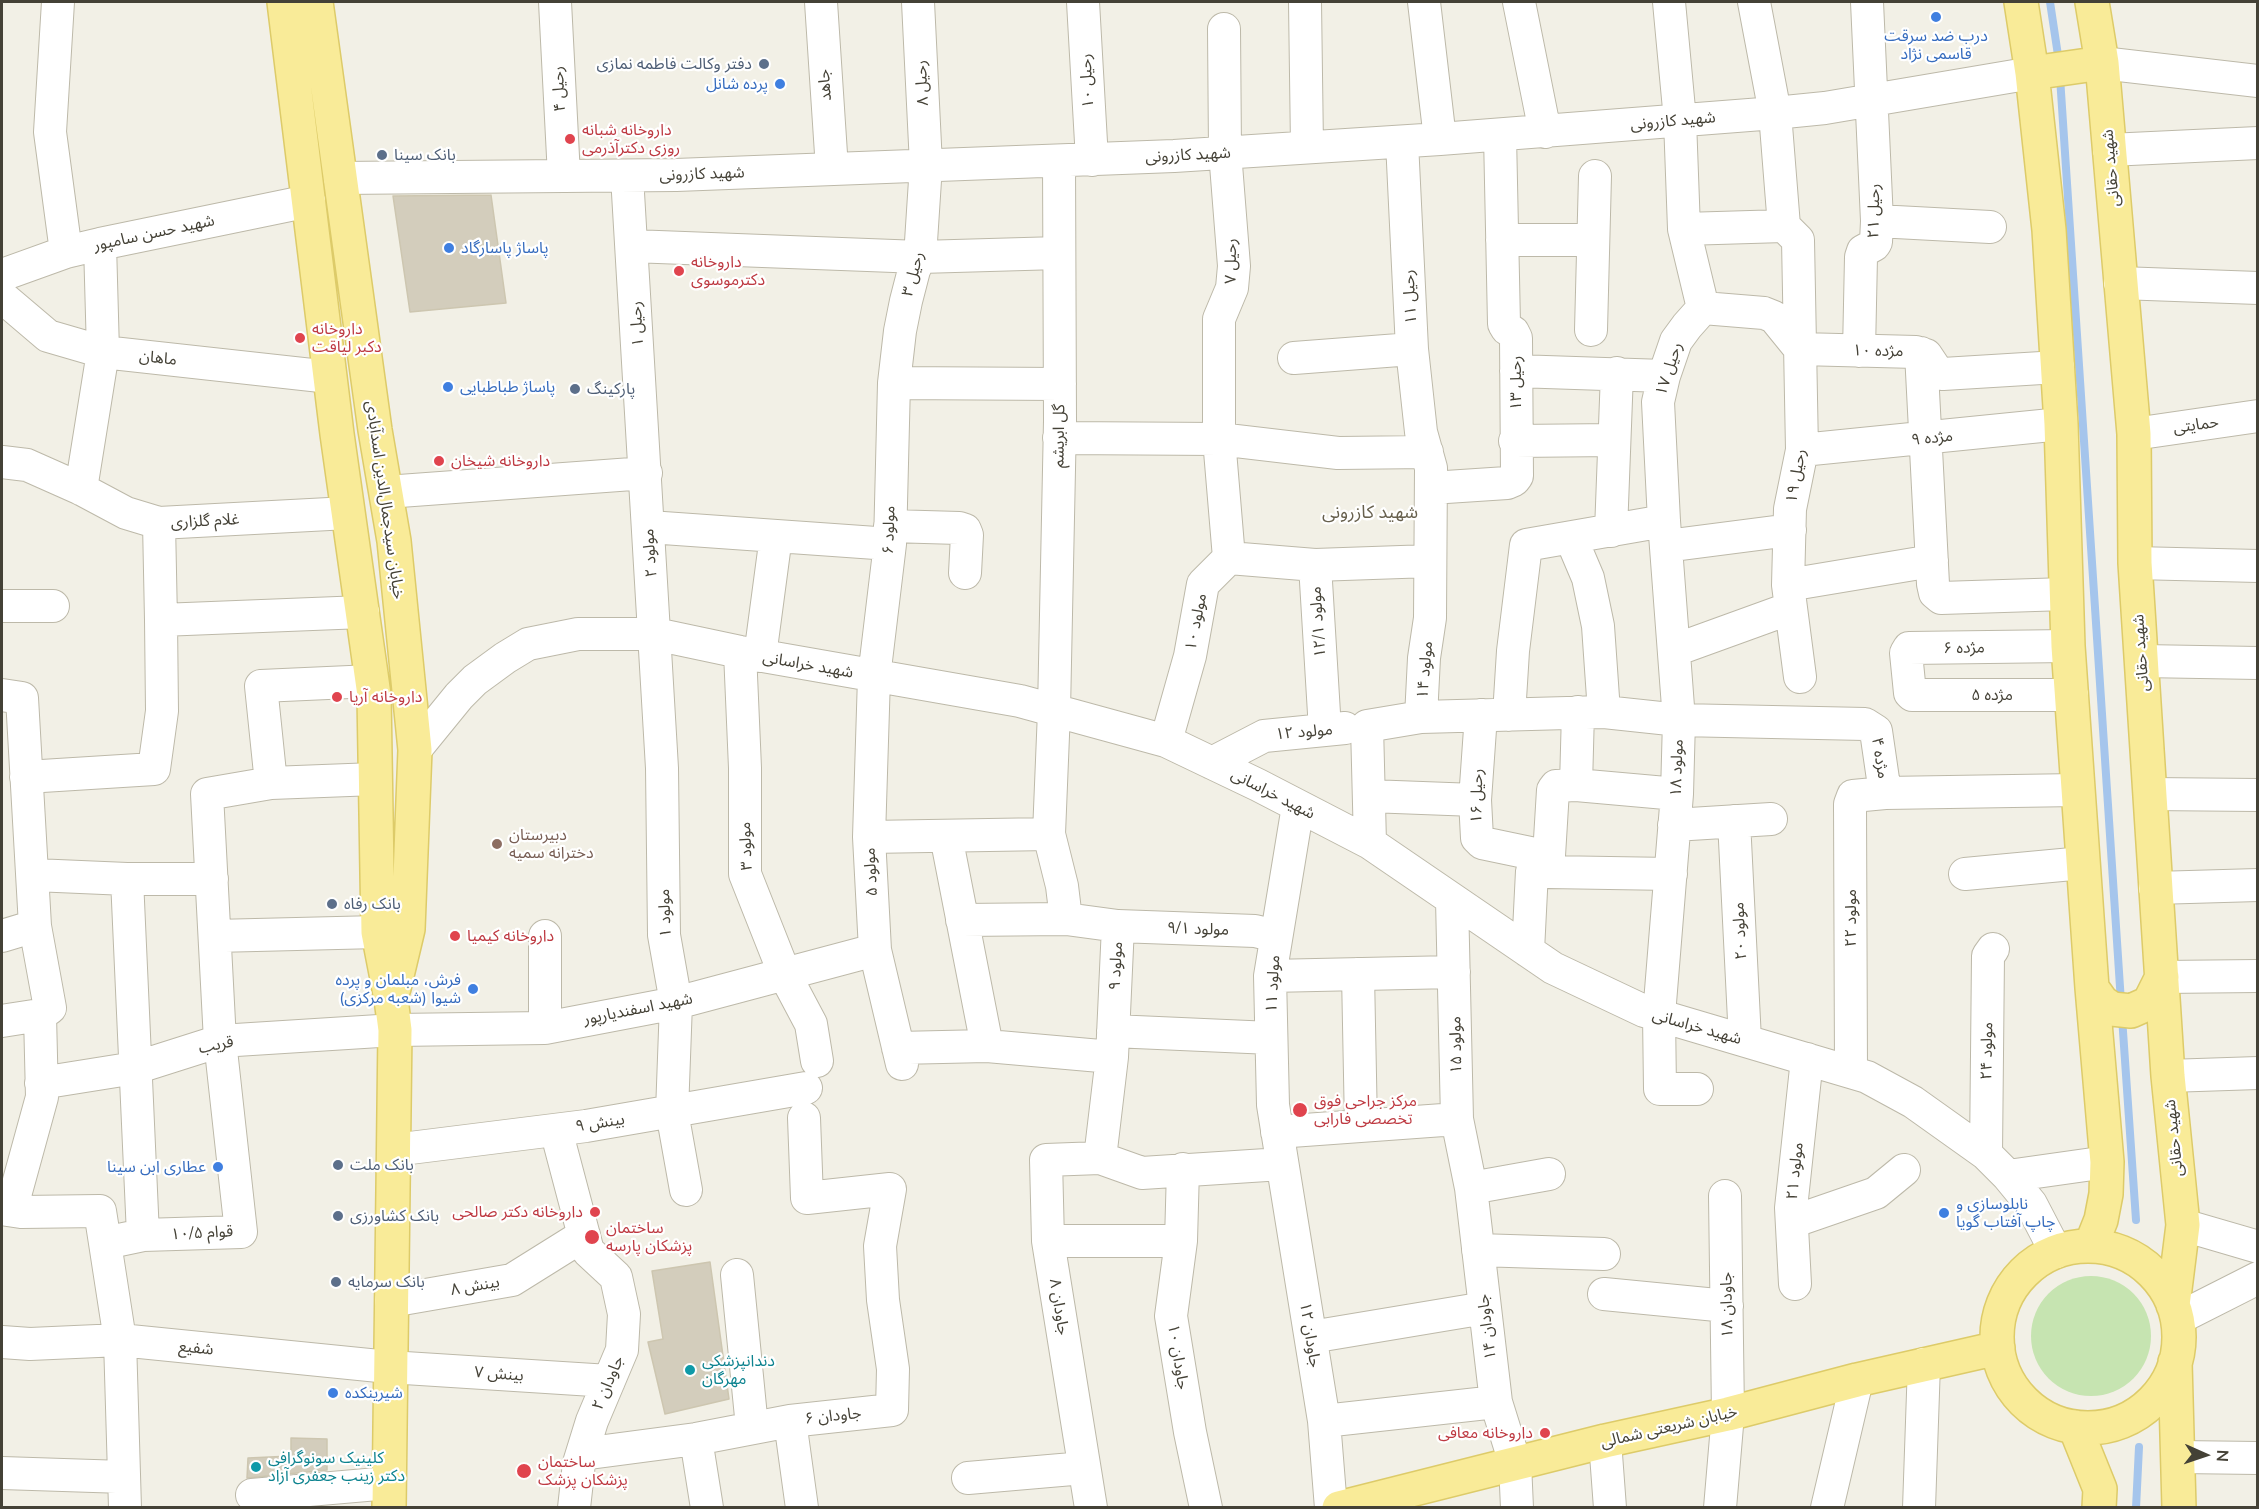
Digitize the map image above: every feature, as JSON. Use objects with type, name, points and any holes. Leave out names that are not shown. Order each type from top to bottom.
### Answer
[{"type":"main road","name":"خیابان سیدجمال‌الدین اسدآبادی","points":[[284,2],[330,377],[372,681],[378,932],[395,1030],[389,1495]]},
{"type":"main road","name":"خیابان سیدجمال‌الدین اسدآبادی","points":[[316,2],[375,430],[394,541],[415,750],[408,929],[391,999]]},
{"type":"main road","points":[[2021,2],[2032,73],[2049,230],[2061,424],[2068,646],[2091,988],[2107,1162],[2106,1194],[2101,1220],[2091,1245]]},
{"type":"main road","name":"شهید حقانی","points":[[2092,2],[2102,63],[2134,434],[2135,562],[2168,1076],[2182,1225],[2176,1311]]},
{"type":"main road","points":[[2032,73],[2102,63]]},
{"type":"main road","points":[[2091,988],[2102,1002],[2112,1009],[2131,1011],[2149,1004],[2162,977]]},
{"type":"main road","points":[[2175,1361],[2165,1385],[2148,1405],[2127,1419],[2101,1427],[2075,1427],[2053,1421],[2032,1409],[2013,1389],[2001,1365],[1996,1338],[2000,1312],[2008,1291],[2021,1273],[2064,1248],[2091,1245],[2116,1249],[2139,1261],[2158,1278],[2176,1311],[2179,1338],[2175,1361],[2179,1508]]},
{"type":"main road","name":"خیابان شریعتی شمالی","points":[[1339,1508],[1605,1441],[1728,1414],[1857,1380],[1998,1348]]},
{"type":"main road","points":[[2075,1427],[2100,1489],[2099,1508]]},
{"type":"street","points":[[58,2],[50,132],[66,252]]},
{"type":"street","name":"رحیل ۴","points":[[555,2],[564,176]]},
{"type":"street","name":"جاهد","points":[[821,2],[832,169]]},
{"type":"street","name":"رحیل ۸","points":[[918,2],[926,165]]},
{"type":"street","name":"رحیل ۱۰","points":[[1083,2],[1092,160]]},
{"type":"street","points":[[1305,2],[1307,147]]},
{"type":"street","points":[[1424,2],[1440,139]]},
{"type":"street","points":[[1519,2],[1545,132]]},
{"type":"street","points":[[1669,2],[1680,120],[1684,229],[1704,308],[1764,313],[1774,317],[1800,349]]},
{"type":"street","name":"رحیل ۱۹","points":[[1754,2],[1775,113],[1784,226],[1798,240],[1802,450],[1790,509],[1790,596],[1800,677]]},
{"type":"street","name":"رحیل ۲۱","points":[[1859,351],[1861,257],[1863,251],[1876,242],[1877,221],[1867,2]]},
{"type":"street","name":"رحیل ۷","points":[[1219,439],[1219,319],[1232,288],[1234,277],[1225,152],[1224,29]]},
{"type":"street","points":[[2102,63],[2258,81]]},
{"type":"street","name":"شهید کازرونی","points":[[339,178],[627,176],[1092,160],[1402,142],[1775,113],[1873,100],[2032,73]]},
{"type":"street","name":"رحیل ۱۳","points":[[1431,488],[1507,483],[1517,476],[1515,334],[1504,324],[1500,135]]},
{"type":"street","name":"رحیل ۱۱","points":[[1402,142],[1412,349],[1421,432],[1427,452]]},
{"type":"street","points":[[2109,150],[2258,143]]},
{"type":"street","name":"گل ابریشم","points":[[1054,711],[1060,384],[1059,161]]},
{"type":"street","name":"رحیل ۳","points":[[894,383],[906,301],[920,257],[926,165]]},
{"type":"street","name":"رحیل ۱","points":[[627,176],[646,472]]},
{"type":"street","points":[[1591,330],[1595,176]]},
{"type":"street","name":"شهید حسن سامپور","points":[[2,275],[66,252],[309,201]]},
{"type":"street","points":[[1877,221],[1990,227]]},
{"type":"street","points":[[1684,229],[1784,226]]},
{"type":"street","points":[[1502,240],[1592,240]]},
{"type":"street","points":[[81,489],[103,352],[100,244]]},
{"type":"street","points":[[632,246],[920,257],[1059,254]]},
{"type":"street","points":[[2120,283],[2258,288]]},
{"type":"street","name":"ماهان","points":[[2,297],[48,336],[103,352],[330,377]]},
{"type":"street","name":"رحیل ۱۷","points":[[1665,533],[1658,402],[1676,341],[1704,308]]},
{"type":"street","points":[[1294,358],[1412,349]]},
{"type":"street","name":"مژده ۱۰","points":[[1800,349],[1916,352],[1926,356],[1938,373],[1943,374],[2058,368]]},
{"type":"street","points":[[1921,353],[1935,593],[1941,598],[2066,594]]},
{"type":"street","points":[[1516,370],[1664,376]]},
{"type":"street","points":[[1611,531],[1617,373]]},
{"type":"street","points":[[894,383],[1060,384]]},
{"type":"street","name":"مولود ۶","points":[[874,677],[890,535],[894,383]]},
{"type":"street","name":"حمایتی","points":[[2134,434],[2258,416]]},
{"type":"street","name":"مژده ۹","points":[[1802,450],[2061,424]]},
{"type":"street","points":[[1059,438],[1219,439],[1338,453],[1427,452]]},
{"type":"street","points":[[1219,439],[1229,558]]},
{"type":"street","points":[[1515,441],[1614,440]]},
{"type":"street","name":"مولود ۱۴","points":[[1367,726],[1421,717],[1424,658],[1430,618],[1431,468],[1427,452]]},
{"type":"street","name":"غلام گلزاری","points":[[2,462],[27,465],[81,489],[126,513],[159,523],[348,513]]},
{"type":"street","points":[[386,492],[646,472]]},
{"type":"street","name":"مولود ۲","points":[[646,472],[655,634]]},
{"type":"street","points":[[26,777],[154,770],[162,711],[159,523]]},
{"type":"street","points":[[649,527],[776,536],[890,535],[959,528],[965,530],[968,536],[966,573]]},
{"type":"street","points":[[1576,785],[1591,712],[1598,626],[1588,578],[1571,538],[1611,531],[1665,533],[1790,530]]},
{"type":"street","name":"مولود ۱۸","points":[[1665,533],[1679,720],[1677,794],[1659,1016],[1660,1089],[1697,1089]]},
{"type":"street","name":"مولود ۳","points":[[776,536],[750,654],[745,768],[745,874],[785,975],[811,1024],[807,1198],[890,1190],[880,1245],[883,1300],[892,1369],[892,1410]]},
{"type":"street","name":"رحیل ۱۶","points":[[1548,865],[1479,842],[1475,800],[1513,651],[1526,545],[1571,538]]},
{"type":"street","name":"مولود ۱۲/۱","points":[[1229,558],[1315,564],[1325,730]]},
{"type":"street","name":"مولود ۱۰","points":[[1166,741],[1190,656],[1203,584],[1229,558]]},
{"type":"street","points":[[1315,564],[1430,561]]},
{"type":"street","points":[[1675,650],[1790,596],[1932,561]]},
{"type":"street","points":[[2135,562],[2258,566]]},
{"type":"street","points":[[2,606],[53,606]]},
{"type":"street","points":[[161,620],[363,612]]},
{"type":"street","name":"شهید خراسانی","points":[[415,750],[459,696],[475,680],[505,658],[528,644],[578,634],[655,634],[874,677],[1020,701],[1166,741],[1370,843],[1553,968],[1644,1011],[1867,1077],[1913,1102],[1986,1154],[2008,1176],[2031,1204],[2056,1252]]},
{"type":"street","name":"مولود ۱","points":[[655,634],[662,768],[664,935],[676,1003],[672,1112],[686,1190]]},
{"type":"street","name":"مژده ۶","points":[[1912,695],[1906,653],[1910,648],[2068,646]]},
{"type":"street","points":[[2142,661],[2258,663]]},
{"type":"street","name":"مولود ۵","points":[[874,677],[869,837],[875,950],[900,1056],[987,1046]]},
{"type":"street","points":[[271,783],[261,686],[372,681]]},
{"type":"street","name":"مژده ۵","points":[[1912,695],[2072,694]]},
{"type":"street","points":[[2,695],[22,698],[34,875],[35,926],[50,1008],[40,1016],[2,1021]]},
{"type":"street","points":[[1054,711],[1049,834],[1062,886],[1066,919]]},
{"type":"street","name":"مژده ۴","points":[[1421,717],[1591,712],[1679,720],[1865,724],[1876,731],[1885,794],[2077,790]]},
{"type":"street","points":[[1367,726],[1370,843]]},
{"type":"street","name":"مولود ۱۲","points":[[1212,763],[1264,736],[1367,726]]},
{"type":"street","points":[[220,1041],[207,794],[271,783],[375,779]]},
{"type":"street","points":[[1548,865],[1554,787],[1576,785],[1677,794]]},
{"type":"street","name":"مولود ۲۲","points":[[1851,1072],[1850,804],[1853,796],[1885,794]]},
{"type":"street","points":[[2150,794],[2258,795]]},
{"type":"street","points":[[1369,796],[1475,800]]},
{"type":"street","name":"مولود ۱۱","points":[[1282,1164],[1273,1105],[1270,976],[1298,806]]},
{"type":"street","points":[[1674,825],[1771,819]]},
{"type":"street","name":"مولود ۲۰","points":[[1734,821],[1745,1040]]},
{"type":"street","points":[[869,837],[1049,834]]},
{"type":"street","points":[[946,836],[987,1046],[1271,1038]]},
{"type":"street","points":[[1965,874],[2083,862]]},
{"type":"street","points":[[1527,951],[1532,872],[1535,870],[1548,865],[1671,874]]},
{"type":"street","points":[[34,875],[127,879],[212,879]]},
{"type":"street","points":[[127,879],[143,1235]]},
{"type":"street","points":[[2155,888],[2258,885]]},
{"type":"street","name":"مولود ۱۵","points":[[1452,900],[1457,1119],[1471,1188]]},
{"type":"street","name":"مولود ۹","points":[[962,920],[1066,919],[1118,926],[1112,1044],[1100,1158]]},
{"type":"street","points":[[2,936],[35,926]]},
{"type":"street","name":"مولود ۹/۱","points":[[1118,926],[1255,931],[1276,936]]},
{"type":"street","points":[[215,936],[378,932]]},
{"type":"street","points":[[545,936],[545,1028]]},
{"type":"street","name":"مولود ۲۴","points":[[1986,1154],[1988,956],[1993,949]]},
{"type":"street","name":"شهید اسفندیارپور","points":[[395,1030],[545,1028],[676,1003],[875,950]]},
{"type":"street","points":[[1270,976],[1454,972]]},
{"type":"street","points":[[1358,974],[1361,1126]]},
{"type":"street","points":[[2162,977],[2258,976]]},
{"type":"street","points":[[40,1016],[42,1097],[6,1209],[100,1211],[120,1340],[124,1508]]},
{"type":"street","name":"قریب","points":[[41,1083],[135,1068],[220,1041],[395,1030]]},
{"type":"street","name":"قوام ۱۰/۵","points":[[105,1243],[143,1235],[241,1232],[220,1041]]},
{"type":"street","name":"مولود ۲۱","points":[[1795,1284],[1791,1208],[1807,1059]]},
{"type":"street","points":[[2168,1076],[2258,1073]]},
{"type":"street","name":"بینش ۹","points":[[394,1150],[556,1130],[809,1089]]},
{"type":"street","points":[[1277,1132],[1457,1119]]},
{"type":"street","name":"جاودان ۲","points":[[556,1130],[588,1251],[616,1277],[624,1314],[622,1350],[592,1421],[582,1454],[574,1508]]},
{"type":"street","points":[[1100,1158],[1142,1173],[1282,1164]]},
{"type":"street","name":"جاودان ۸","points":[[1091,1508],[1048,1240],[1046,1160],[1100,1158]]},
{"type":"street","points":[[2008,1176],[2107,1162]]},
{"type":"street","name":"جاودان ۱۲","points":[[1282,1164],[1324,1421],[1331,1508]]},
{"type":"street","name":"جاودان ۱۰","points":[[1183,1169],[1181,1241],[1171,1316],[1206,1508]]},
{"type":"street","points":[[1792,1222],[1876,1193],[1904,1170]]},
{"type":"street","points":[[1471,1188],[1549,1174]]},
{"type":"street","name":"جاودان ۱۴","points":[[1471,1188],[1496,1402],[1515,1463],[1517,1508]]},
{"type":"street","name":"جاودان ۱۸","points":[[1720,1508],[1728,1414],[1725,1196]]},
{"type":"street","points":[[2182,1225],[2258,1247]]},
{"type":"street","name":"بینش ۸","points":[[391,1301],[512,1280],[584,1235]]},
{"type":"street","points":[[1048,1240],[1181,1241]]},
{"type":"street","points":[[1478,1250],[1604,1254]]},
{"type":"street","points":[[736,1275],[752,1427]]},
{"type":"street","points":[[2176,1311],[2258,1278]]},
{"type":"street","points":[[1604,1294],[1727,1306]]},
{"type":"street","points":[[1311,1337],[1485,1308]]},
{"type":"street","name":"شفیع","points":[[2,1342],[30,1344],[120,1340],[390,1367]]},
{"type":"street","points":[[1919,1508],[1924,1364]]},
{"type":"street","name":"بینش ۷","points":[[390,1367],[609,1381]]},
{"type":"street","points":[[1827,1508],[1857,1380]]},
{"type":"street","points":[[1324,1421],[1496,1402]]},
{"type":"street","name":"جاودان ۶","points":[[802,1508],[790,1421],[892,1410]]},
{"type":"street","points":[[582,1454],[696,1439],[790,1421]]},
{"type":"street","points":[[696,1439],[707,1508]]},
{"type":"street","points":[[1605,1441],[1610,1508]]},
{"type":"street","points":[[2179,1457],[2258,1458]]},
{"type":"street","points":[[968,1478],[1084,1468]]},
{"type":"street","points":[[2,1473],[124,1477]]},
{"type":"street","points":[[252,1495],[389,1495]]},
{"type":"green space","points":[[2091,1276],[2114,1281],[2133,1294],[2146,1313],[2151,1336],[2146,1359],[2133,1378],[2114,1391],[2091,1396],[2068,1391],[2049,1378],[2036,1359],[2031,1336],[2036,1313],[2049,1294],[2068,1281]]},
{"type":"building","name":"پاساژ پاسارگاد","points":[[491,195],[506,303],[410,312],[393,196]]},
{"type":"building","points":[[710,1262],[729,1399],[665,1414],[648,1342],[663,1339],[652,1271]]},
{"type":"building","points":[[291,1438],[327,1439],[327,1470],[247,1478],[248,1458],[291,1456]]},
{"type":"waterway","points":[[2050,2],[2059,62]]},
{"type":"waterway","points":[[2060,77],[2121,1002]]},
{"type":"waterway","points":[[2122,1017],[2136,1220]]},
{"type":"waterway","points":[[2136,1508],[2139,1447]]},
{"type":"place","name":"درب ضد سرقت قاسمی نژاد","points":[[1936,17]]},
{"type":"place","name":"دفتر وکالت فاطمه نمازی","points":[[764,64]]},
{"type":"place","name":"پرده شانل","points":[[780,84]]},
{"type":"place","name":"داروخانه شبانه روزی دکترآذرمی","points":[[570,139]]},
{"type":"place","name":"بانک سینا","points":[[382,155]]},
{"type":"place","name":"پاساژ پاسارگاد","points":[[449,248]]},
{"type":"place","name":"داروخانه دکترموسوی","points":[[679,271]]},
{"type":"place","name":"داروخانه دکبر لیاقت","points":[[300,338]]},
{"type":"place","name":"پاساژ طباطبایی","points":[[448,387]]},
{"type":"place","name":"پارکینگ","points":[[575,389]]},
{"type":"place","name":"داروخانه شیخان","points":[[439,461]]},
{"type":"place","name":"داروخانه آریا","points":[[337,697]]},
{"type":"place","name":"دبیرستان دخترانه سمیه","points":[[497,844]]},
{"type":"place","name":"بانک رفاه","points":[[332,904]]},
{"type":"place","name":"داروخانه کیمیا","points":[[455,936]]},
{"type":"place","name":"فرش، مبلمان و پرده شیوا (شعبه مرکزی)","points":[[473,989]]},
{"type":"place","name":"مرکز جراحی فوق تخصصی فارابی","points":[[1300,1110]]},
{"type":"place","name":"بانک ملت","points":[[338,1165]]},
{"type":"place","name":"عطاری ابن سینا","points":[[218,1167]]},
{"type":"place","name":"داروخانه دکتر صالحی","points":[[595,1212]]},
{"type":"place","name":"نابلوسازی و چاپ آفتاب گویا","points":[[1944,1213]]},
{"type":"place","name":"بانک کشاورزی","points":[[338,1216]]},
{"type":"place","name":"ساختمان پزشکان پارسه","points":[[592,1237]]},
{"type":"place","name":"بانک سرمایه","points":[[336,1282]]},
{"type":"place","name":"دندانپزشکی مهرگان","points":[[690,1370]]},
{"type":"place","name":"شیرینکده","points":[[333,1393]]},
{"type":"place","name":"داروخانه معافی","points":[[1545,1433]]},
{"type":"place","name":"کلینیک سونوگرافی دکتر زینب جعفری آزاد","points":[[256,1467]]},
{"type":"place","name":"ساختمان پزشکان پزشک","points":[[524,1471]]},
{"type":"district","name":"شهید کازرونی","points":[[1370,513]]}]
